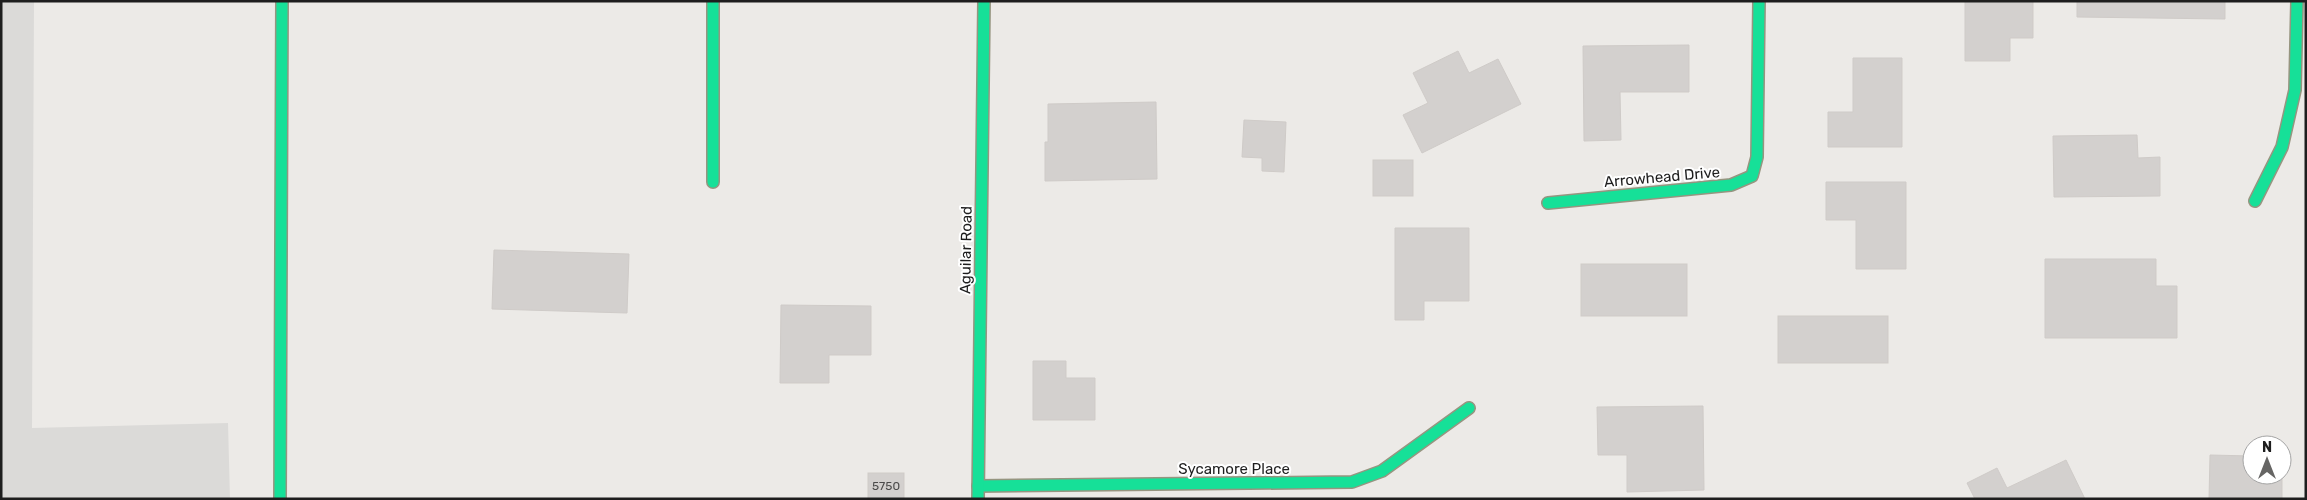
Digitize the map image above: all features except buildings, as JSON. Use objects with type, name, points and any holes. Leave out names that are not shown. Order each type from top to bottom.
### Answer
[{"type":"street","points":[[280,499],[282,1]]},
{"type":"street","points":[[713,1],[713,182]]},
{"type":"street","name":"Aguilar Road","points":[[978,499],[984,1]]},
{"type":"street","name":"Arrowhead Drive","points":[[1548,203],[1731,185],[1752,176],[1757,156],[1759,1]]},
{"type":"street","points":[[2255,201],[2282,147],[2295,90],[2297,1]]},
{"type":"street","name":"Sycamore Place","points":[[978,486],[1352,482],[1382,471],[1469,408]]},
{"type":"shaded area","points":[[1,1],[34,1],[32,428],[228,423],[230,499],[1,499]]},
{"type":"traffic: fast","points":[[280,499],[282,1]]},
{"type":"traffic: fast","points":[[713,1],[713,182]]},
{"type":"traffic: fast","points":[[978,499],[984,1]]},
{"type":"traffic: fast","points":[[1548,203],[1731,185],[1752,176],[1757,157],[1759,1]]},
{"type":"traffic: fast","points":[[2255,201],[2282,147],[2295,90],[2297,1]]},
{"type":"traffic: fast","points":[[978,486],[1352,482],[1382,471],[1469,408]]}]
